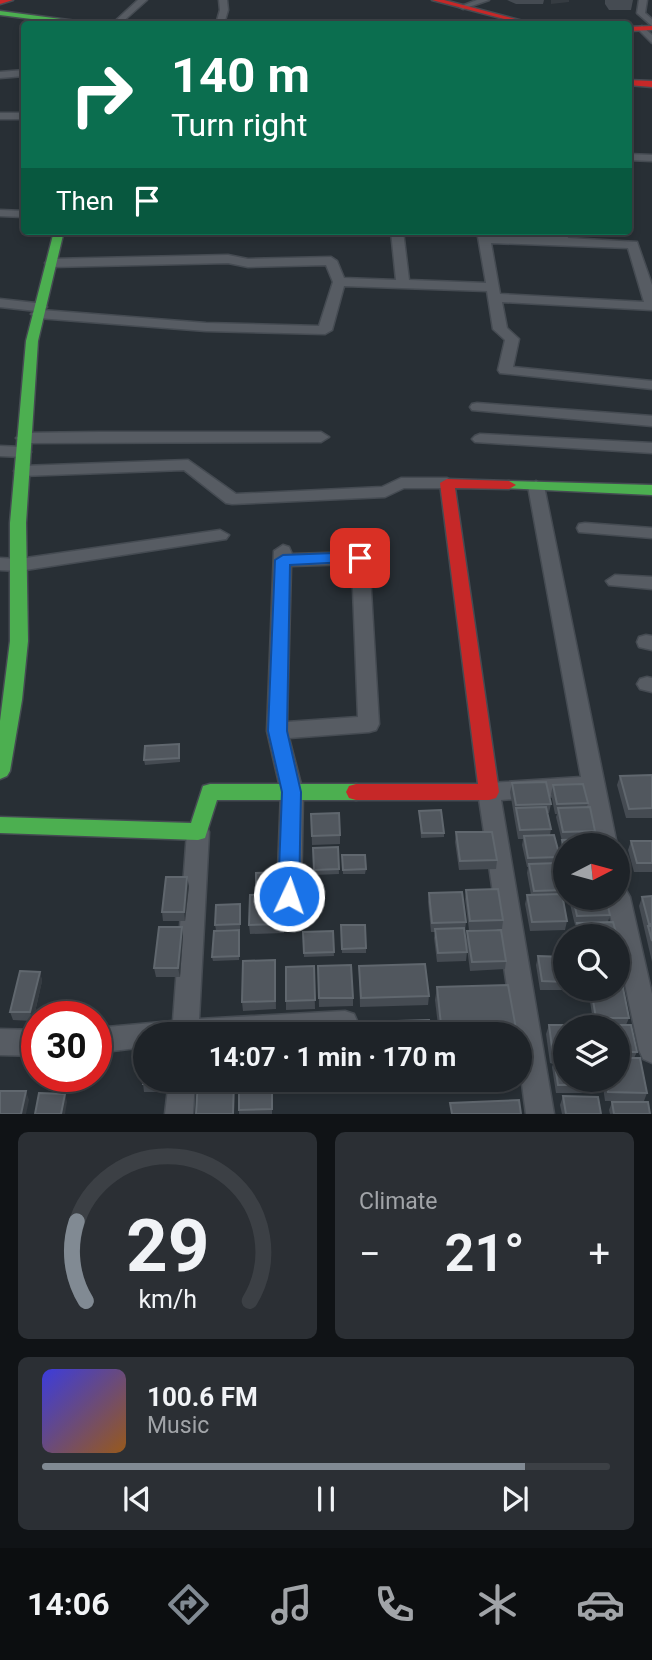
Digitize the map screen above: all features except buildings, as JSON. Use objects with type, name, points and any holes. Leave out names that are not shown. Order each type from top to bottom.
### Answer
[{"type":"street","points":[[0,2],[9,0]]},
{"type":"street","points":[[119,21],[143,0]]},
{"type":"street","points":[[221,21],[225,10],[223,0]]},
{"type":"street","points":[[436,0],[518,21]]},
{"type":"street","points":[[463,7],[485,0]]},
{"type":"street","points":[[643,0],[641,13],[645,30]]},
{"type":"street","points":[[0,15],[39,21]]},
{"type":"street","points":[[0,15],[56,21]]},
{"type":"street","points":[[0,75],[21,73]]},
{"type":"street","points":[[632,80],[652,82]]},
{"type":"street","points":[[0,116],[21,116]]},
{"type":"street","points":[[632,157],[652,158]]},
{"type":"street","points":[[0,212],[21,214]]},
{"type":"street","points":[[0,771],[8,671],[19,641],[22,471],[32,341],[58,235]]},
{"type":"street","points":[[397,235],[403,284]]},
{"type":"street","points":[[339,282],[403,284],[494,292],[652,306],[632,245],[562,236],[483,235],[494,292],[500,330],[512,339],[505,370],[652,385]]},
{"type":"street","points":[[0,303],[39,311],[206,327],[325,330],[339,282],[331,261],[248,263],[228,259],[51,263]]},
{"type":"street","points":[[477,407],[652,421]]},
{"type":"street","points":[[0,451],[24,445],[122,434],[201,438],[321,437]]},
{"type":"street","points":[[480,439],[652,449]]},
{"type":"street","points":[[22,471],[188,465],[232,499],[385,492],[401,483],[652,491]]},
{"type":"street","points":[[447,483],[489,792],[540,1114]]},
{"type":"street","points":[[536,486],[603,833]]},
{"type":"street","points":[[585,528],[652,533]]},
{"type":"street","points":[[0,564],[19,565],[220,534]]},
{"type":"street","points":[[277,731],[369,724],[360,558],[283,556],[277,731],[292,792],[289,896]]},
{"type":"street","points":[[615,580],[652,583]]},
{"type":"street","points":[[186,1022],[198,832],[210,792],[489,792],[593,785]]},
{"type":"street","points":[[0,824],[198,832]]},
{"type":"street","points":[[621,910],[652,1049]]},
{"type":"street","points":[[112,1039],[133,1036]]},
{"type":"street","points":[[0,1042],[21,1043]]},
{"type":"street","points":[[179,1114],[181,1092]]},
{"type":"traffic: fast","points":[[0,13],[61,21]]},
{"type":"traffic: fast","points":[[0,771],[13,700],[19,641],[18,523],[32,341],[58,235]]},
{"type":"traffic: fast","points":[[509,485],[652,490]]},
{"type":"traffic: fast","points":[[0,825],[198,832],[210,792],[356,792]]},
{"type":"traffic: jam","points":[[0,2],[9,0]]},
{"type":"traffic: jam","points":[[436,0],[518,21]]},
{"type":"traffic: jam","points":[[632,29],[652,28]]},
{"type":"traffic: jam","points":[[632,82],[652,84]]},
{"type":"traffic: jam","points":[[356,792],[489,792],[447,483],[509,485]]},
{"type":"route","points":[[289,896],[292,792],[277,731],[283,560],[360,558]]}]
